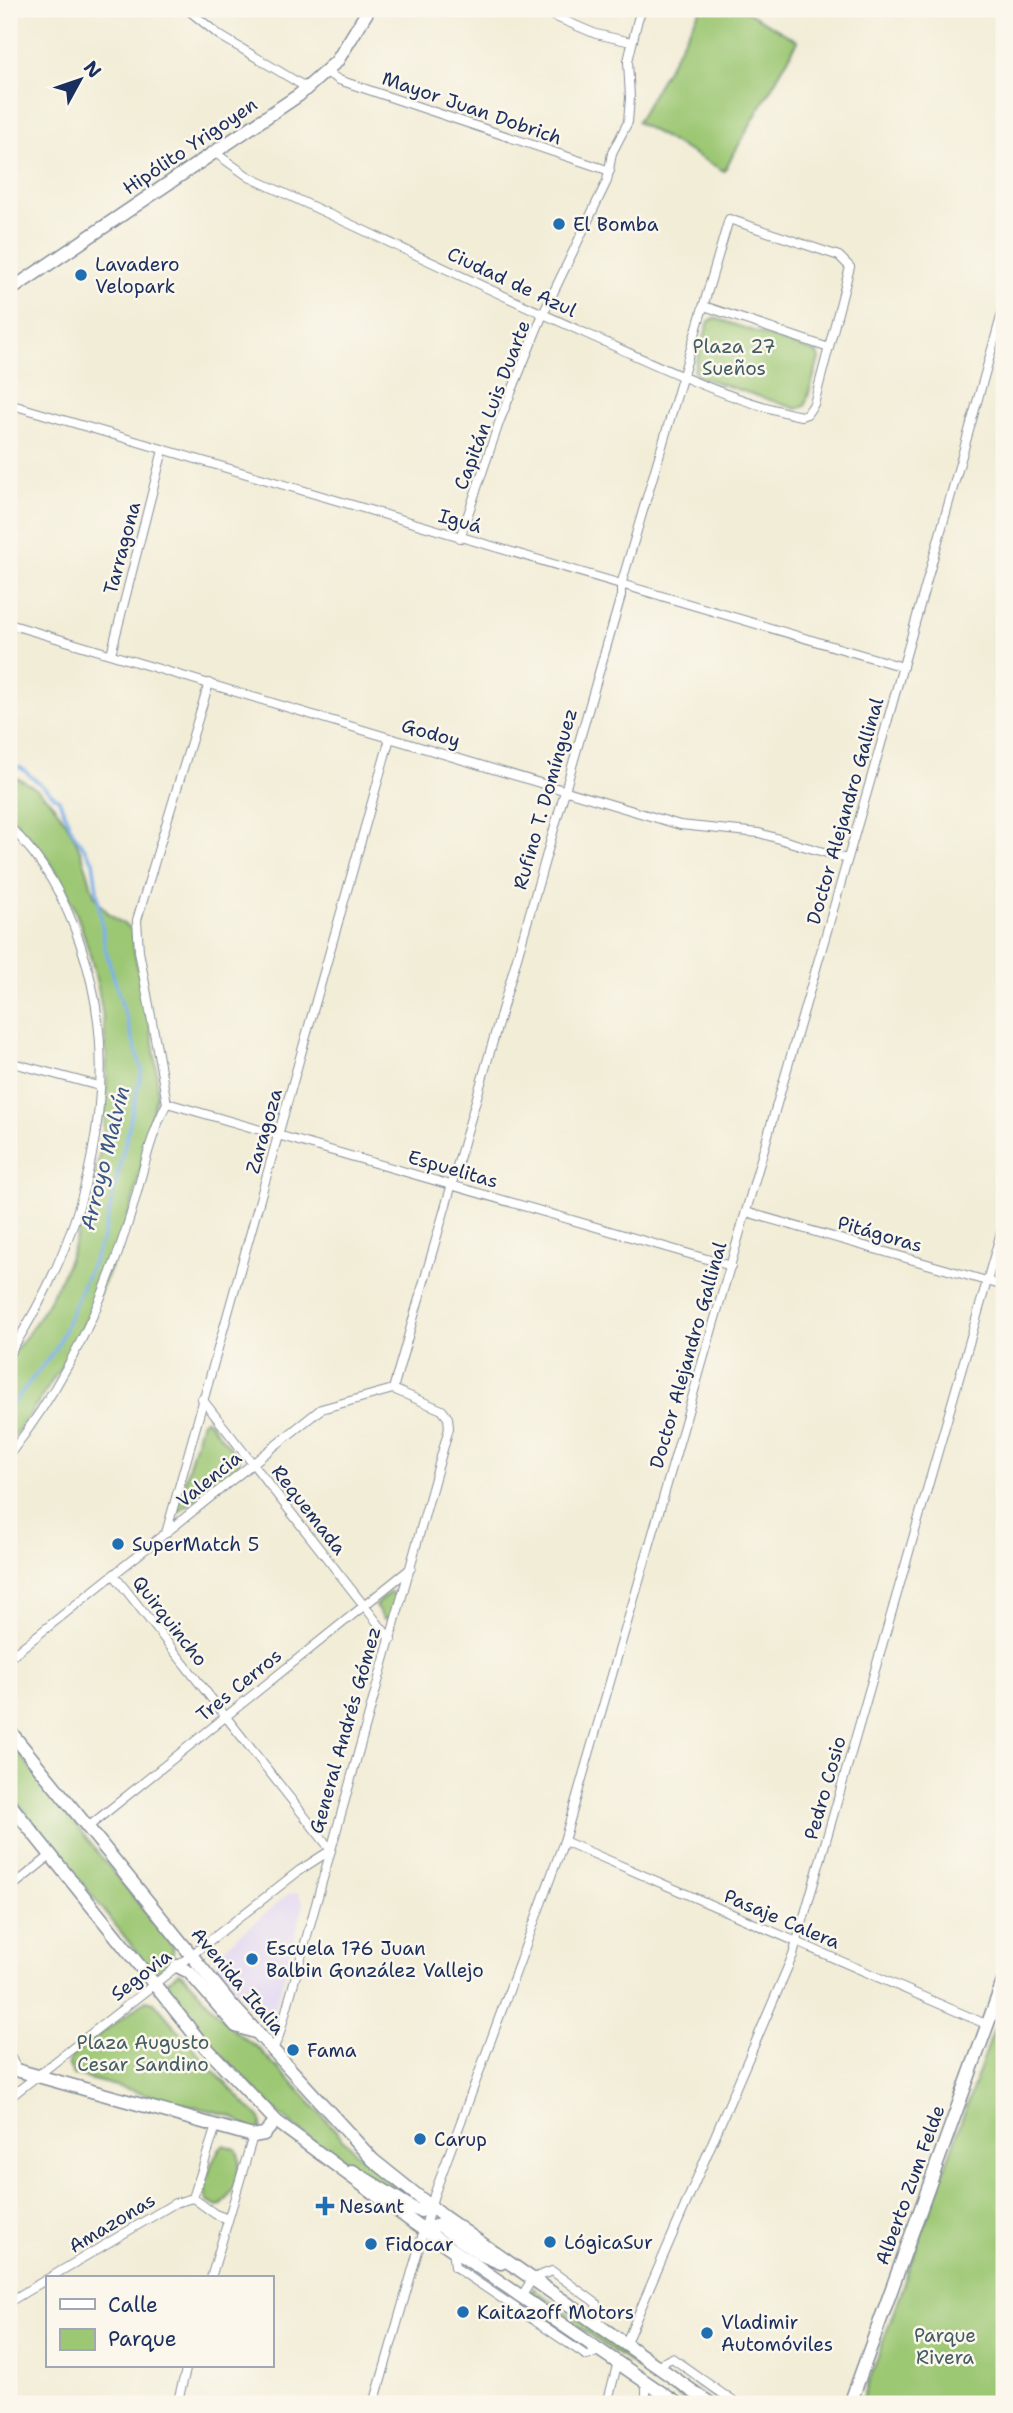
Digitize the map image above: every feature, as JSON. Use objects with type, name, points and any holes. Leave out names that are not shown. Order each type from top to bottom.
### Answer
[{"type":"main road","name":"Hipólito Yrigoyen","points":[[9,291],[307,88],[343,53],[369,9]]},
{"type":"main road","name":"Avenida Italia","points":[[9,1730],[191,1956],[272,2052],[357,2145],[430,2206],[711,2404]]},
{"type":"main road","points":[[9,1803],[153,1985],[231,2077],[276,2121],[423,2229],[678,2404]]},
{"type":"main road","points":[[177,1966],[189,1972],[236,2026],[255,2032]]},
{"type":"main road","name":"Alberto Zum Felde","points":[[850,2404],[1004,1979]]},
{"type":"main road","points":[[13,2070],[253,2136],[264,2134],[276,2121]]},
{"type":"main road","points":[[327,2161],[354,2171],[414,2209],[421,2211],[430,2206]]},
{"type":"main road","points":[[423,2229],[439,2225],[482,2255],[504,2265],[512,2264]]},
{"type":"street","points":[[187,9],[219,35],[307,88]]},
{"type":"street","points":[[537,9],[596,34],[631,42]]},
{"type":"street","name":"Capitán Luis Duarte","points":[[460,538],[500,421],[543,314],[610,171],[612,153],[624,133],[630,111],[628,61],[631,42],[643,9]]},
{"type":"street","name":"Mayor Juan Dobrich","points":[[326,72],[339,80],[610,171]]},
{"type":"street","name":"Ciudad de Azul","points":[[214,152],[224,162],[249,177],[543,314],[730,396],[791,414],[807,414],[814,404],[829,348]]},
{"type":"street","name":"Rufino T. Domínguez","points":[[393,1390],[621,596],[621,585],[729,219],[847,261],[849,275],[829,348]]},
{"type":"street","points":[[704,306],[829,348]]},
{"type":"street","name":"Doctor Alejandro Gallinal","points":[[373,2404],[430,2206],[564,1840],[1002,326],[1004,306]]},
{"type":"street","name":"Iguá","points":[[9,404],[903,667]]},
{"type":"street","name":"Tarragona","points":[[111,654],[163,450]]},
{"type":"street","name":"Godoy","points":[[9,624],[680,825],[759,833],[847,859]]},
{"type":"street","points":[[9,1455],[31,1427],[89,1328],[122,1242],[156,1125],[166,1103],[139,951],[137,920],[209,683]]},
{"type":"street","name":"Zaragoza","points":[[166,1533],[390,738]]},
{"type":"street","points":[[9,826],[28,844],[47,869],[74,926],[95,999],[101,1061],[95,1141],[76,1216],[37,1309],[9,1354]]},
{"type":"street","points":[[9,1062],[99,1086]]},
{"type":"street","name":"Espuelitas","points":[[166,1103],[731,1266]]},
{"type":"street","name":"Pitágoras","points":[[747,1212],[1004,1286]]},
{"type":"street","name":"Pedro Cosio","points":[[625,2345],[797,1943],[1004,1222]]},
{"type":"street","name":"General Andrés Gómez","points":[[272,2052],[449,1428],[448,1418],[442,1410],[393,1390]]},
{"type":"street","name":"Valencia","points":[[9,1658],[321,1409],[393,1390]]},
{"type":"street","name":"Requemada","points":[[202,1399],[391,1640]]},
{"type":"street","name":"Tres Cerros","points":[[88,1827],[411,1568]]},
{"type":"street","name":"Quirquincho","points":[[114,1575],[224,1718],[331,1850]]},
{"type":"street","name":"Pasaje Calera","points":[[564,1840],[988,2025]]},
{"type":"street","name":"Segovia","points":[[9,2098],[300,1870],[331,1850]]},
{"type":"street","points":[[9,1889],[50,1856]]},
{"type":"street","points":[[9,2054],[13,2070]]},
{"type":"street","points":[[216,2126],[192,2198],[215,2214],[228,2219]]},
{"type":"street","points":[[212,2276],[253,2136]]},
{"type":"street","name":"Amazonas","points":[[53,2276],[175,2203],[192,2198]]},
{"type":"street","points":[[453,2248],[455,2267],[587,2356],[601,2350]]},
{"type":"street","points":[[521,2297],[533,2278]]},
{"type":"street","name":"Amazonas","points":[[9,2302],[46,2280]]},
{"type":"street","points":[[656,2366],[672,2358],[737,2404]]},
{"type":"street","points":[[607,2404],[618,2362]]},
{"type":"street","points":[[177,2404],[186,2368]]},
{"type":"street","points":[[646,2382],[646,2398],[655,2404]]},
{"type":"shaded area","name":"Escuela 176 Juan Balbin González Vallejo","points":[[298,1893],[304,1904],[290,1957],[274,2011],[262,2021],[215,1965],[214,1957],[288,1894]]},
{"type":"green space","points":[[701,9],[742,9],[798,41],[724,171],[637,122]]},
{"type":"green space","name":"Plaza 27 Sueños","points":[[715,318],[817,353],[819,359],[805,406],[797,409],[697,376],[694,370],[709,321]]},
{"type":"green space","points":[[9,775],[36,789],[58,811],[75,838],[96,898],[117,920],[133,930],[154,1048],[157,1088],[130,1209],[100,1292],[59,1370],[9,1442],[9,1362],[56,1288],[80,1230],[101,1147],[107,1065],[97,981],[85,938],[57,872],[36,843],[9,820]]},
{"type":"green space","points":[[206,1419],[239,1458],[240,1465],[179,1512],[177,1507],[202,1421]]},
{"type":"green space","points":[[390,1592],[397,1597],[391,1617],[384,1619],[375,1606]]},
{"type":"green space","points":[[9,1741],[173,1947],[173,1961],[164,1968],[155,1970],[148,1966],[9,1791]]},
{"type":"green space","points":[[178,1973],[183,1975],[233,2030],[258,2048],[355,2152],[412,2199],[411,2202],[319,2145],[279,2114],[221,2055],[170,1995],[168,1981]]},
{"type":"green space","name":"Plaza Augusto Cesar Sandino","points":[[146,2000],[154,2002],[206,2063],[260,2119],[260,2130],[252,2130],[232,2116],[73,2075],[68,2063],[73,2055]]},
{"type":"green space","name":"Parque Rivera","points":[[994,2029],[1004,2033],[1004,2404],[861,2404]]},
{"type":"green space","points":[[224,2145],[236,2149],[238,2172],[228,2198],[217,2207],[207,2201],[206,2188],[212,2163]]},
{"type":"green space","points":[[533,2288],[697,2404],[689,2404],[531,2294]]},
{"type":"green space","points":[[679,2368],[729,2404],[724,2404],[677,2371]]},
{"type":"waterway","name":"Arroyo Malvín","points":[[9,769],[20,767],[59,800],[73,832],[93,861],[105,948],[142,1070],[104,1235],[56,1349],[9,1408]]},
{"type":"place","name":"El Bomba","points":[[559,224]]},
{"type":"place","name":"Lavadero Velopark","points":[[81,275]]},
{"type":"place","name":"SuperMatch 5","points":[[118,1544]]},
{"type":"place","name":"Escuela 176 Juan Balbin González Vallejo","points":[[252,1959]]},
{"type":"place","name":"Fama","points":[[293,2050]]},
{"type":"place","name":"Carup","points":[[420,2139]]},
{"type":"place","name":"Nesant","points":[[325,2206]]},
{"type":"place","name":"LógicaSur","points":[[550,2242]]},
{"type":"place","name":"Fidocar","points":[[371,2244]]},
{"type":"place","name":"Kaitazoff Motors","points":[[463,2312]]},
{"type":"place","name":"Vladimir Automóviles","points":[[707,2333]]}]
